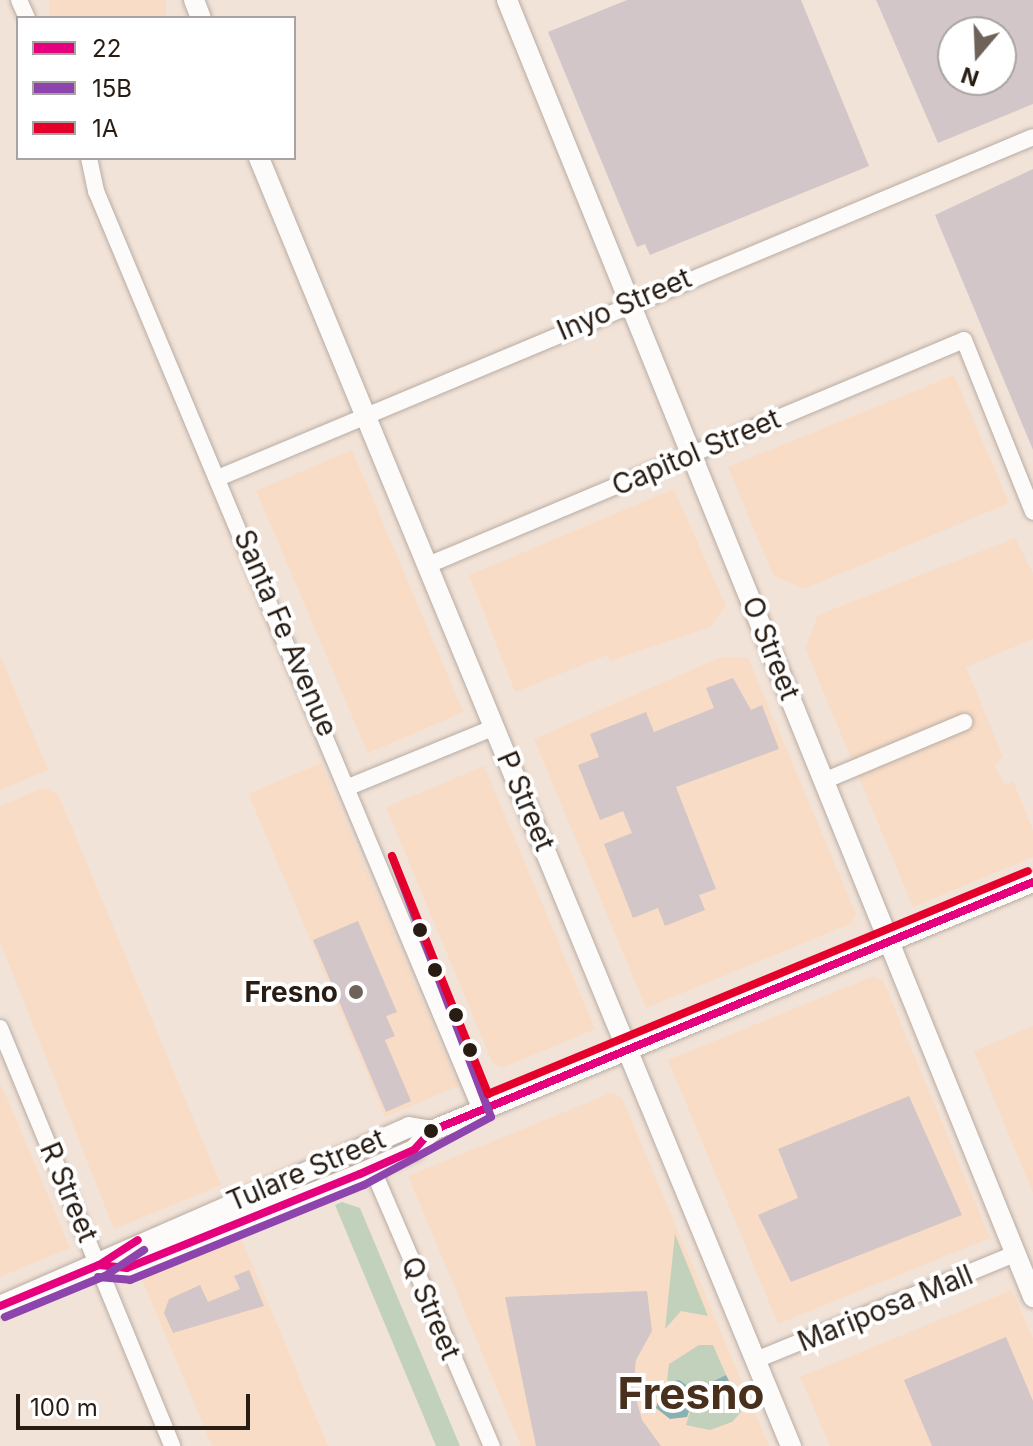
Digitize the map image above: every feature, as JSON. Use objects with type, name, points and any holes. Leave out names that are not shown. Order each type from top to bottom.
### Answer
[{"type":"main road","name":"O Street","points":[[507,0],[892,938],[1033,1297]]},
{"type":"main road","name":"P Street","points":[[260,160],[791,1446]]},
{"type":"main road","name":"Tulare Street","points":[[99,1265],[127,1268],[372,1168],[414,1150],[431,1131],[1033,882]]},
{"type":"main road","name":"Tulare Street","points":[[0,1306],[99,1265],[118,1248],[409,1127],[431,1131]]},
{"type":"street","name":"Inyo Street","points":[[218,478],[629,301],[1033,137]]},
{"type":"street","name":"Santa Fe Avenue","points":[[90,160],[218,478],[351,786],[481,1110]]},
{"type":"street","name":"Capitol Street","points":[[428,565],[964,340],[1033,509]]},
{"type":"street","points":[[826,780],[964,722]]},
{"type":"street","points":[[351,786],[495,727]]},
{"type":"street","name":"R Street","points":[[0,1028],[172,1446]]},
{"type":"street","name":"Q Street","points":[[372,1168],[492,1446]]},
{"type":"street","name":"Mariposa Mall","points":[[756,1360],[1014,1254]]},
{"type":"shaded area","points":[[49,0],[166,0],[166,16],[49,16]]},
{"type":"shaded area","points":[[954,375],[1009,503],[804,589],[773,575],[728,467]]},
{"type":"shaded area","points":[[352,450],[463,712],[368,753],[256,491]]},
{"type":"shaded area","points":[[674,489],[726,606],[709,628],[610,661],[607,655],[515,692],[469,575]]},
{"type":"shaded area","points":[[1015,538],[1033,573],[1033,639],[966,667],[1003,756],[995,766],[1005,784],[1013,781],[1033,830],[1033,857],[913,907],[805,648],[818,615]]},
{"type":"shaded area","points":[[0,655],[48,770],[0,790]]},
{"type":"shaded area","points":[[721,657],[748,658],[856,914],[852,923],[646,1008],[534,739]]},
{"type":"shaded area","points":[[321,763],[458,1086],[385,1117],[248,794]]},
{"type":"shaded area","points":[[484,766],[595,1029],[502,1068],[493,1064],[386,807]]},
{"type":"shaded area","points":[[43,788],[58,794],[221,1185],[114,1229],[0,942],[0,806]]},
{"type":"shaded area","points":[[874,976],[883,980],[990,1238],[778,1324],[668,1060]]},
{"type":"shaded area","points":[[1033,1026],[1033,1193],[974,1051]]},
{"type":"shaded area","points":[[0,1087],[70,1248],[0,1277]]},
{"type":"shaded area","points":[[613,1092],[622,1098],[769,1446],[521,1446],[408,1176]]},
{"type":"shaded area","points":[[241,1238],[328,1446],[212,1446],[142,1279]]},
{"type":"shaded area","points":[[1012,1290],[1033,1339],[1033,1446],[830,1446],[800,1377]]},
{"type":"green space","points":[[342,1202],[360,1208],[460,1446],[436,1446],[335,1205]]},
{"type":"green space","points":[[675,1234],[708,1316],[681,1311],[665,1329]]},
{"type":"green space","points":[[699,1345],[713,1345],[726,1375],[693,1390],[667,1381],[669,1364]]},
{"type":"green space","points":[[730,1383],[741,1412],[732,1422],[710,1430],[686,1425],[695,1394]]},
{"type":"water","points":[[726,1375],[730,1383],[695,1394],[687,1417],[670,1419],[656,1408],[664,1383],[679,1380],[694,1390]]},
{"type":"building","points":[[627,0],[801,0],[869,166],[650,255],[645,244],[637,247],[548,32]]},
{"type":"building","points":[[876,0],[1033,0],[1033,104],[938,143]]},
{"type":"building","points":[[1033,169],[1033,450],[935,215]]},
{"type":"building","points":[[733,678],[751,710],[762,705],[779,749],[676,787],[716,889],[699,895],[705,910],[665,926],[658,908],[633,918],[604,844],[632,833],[623,811],[600,820],[578,765],[599,757],[590,734],[646,712],[654,732],[714,708],[706,688]]},
{"type":"building","points":[[358,921],[397,1012],[386,1016],[395,1036],[385,1040],[411,1101],[386,1112],[313,940]]},
{"type":"building","points":[[909,1096],[962,1215],[791,1282],[758,1215],[798,1198],[778,1149]]},
{"type":"building","points":[[249,1270],[264,1306],[173,1333],[164,1313],[169,1299],[200,1285],[208,1302],[240,1289],[234,1276]]},
{"type":"building","points":[[647,1291],[652,1331],[636,1360],[633,1388],[642,1420],[661,1446],[536,1446],[505,1297]]},
{"type":"building","points":[[1006,1337],[1033,1401],[1033,1446],[932,1446],[904,1380]]},
{"type":"transit line","name":"15B","points":[[98,1277],[130,1280],[364,1185],[491,1117],[392,856]]},
{"type":"transit line","name":"1A","points":[[392,856],[488,1094],[1028,871]]},
{"type":"transit line","name":"22","points":[[99,1265],[127,1268],[360,1174],[414,1150],[431,1131],[1033,882]]},
{"type":"transit line","name":"22","points":[[0,1306],[99,1265],[138,1240]]},
{"type":"transit line","name":"15B","points":[[5,1317],[105,1276],[144,1250]]},
{"type":"place","name":"Fresno","points":[[356,992]]},
{"type":"district","name":"Fresno","points":[[691,1393]]}]
